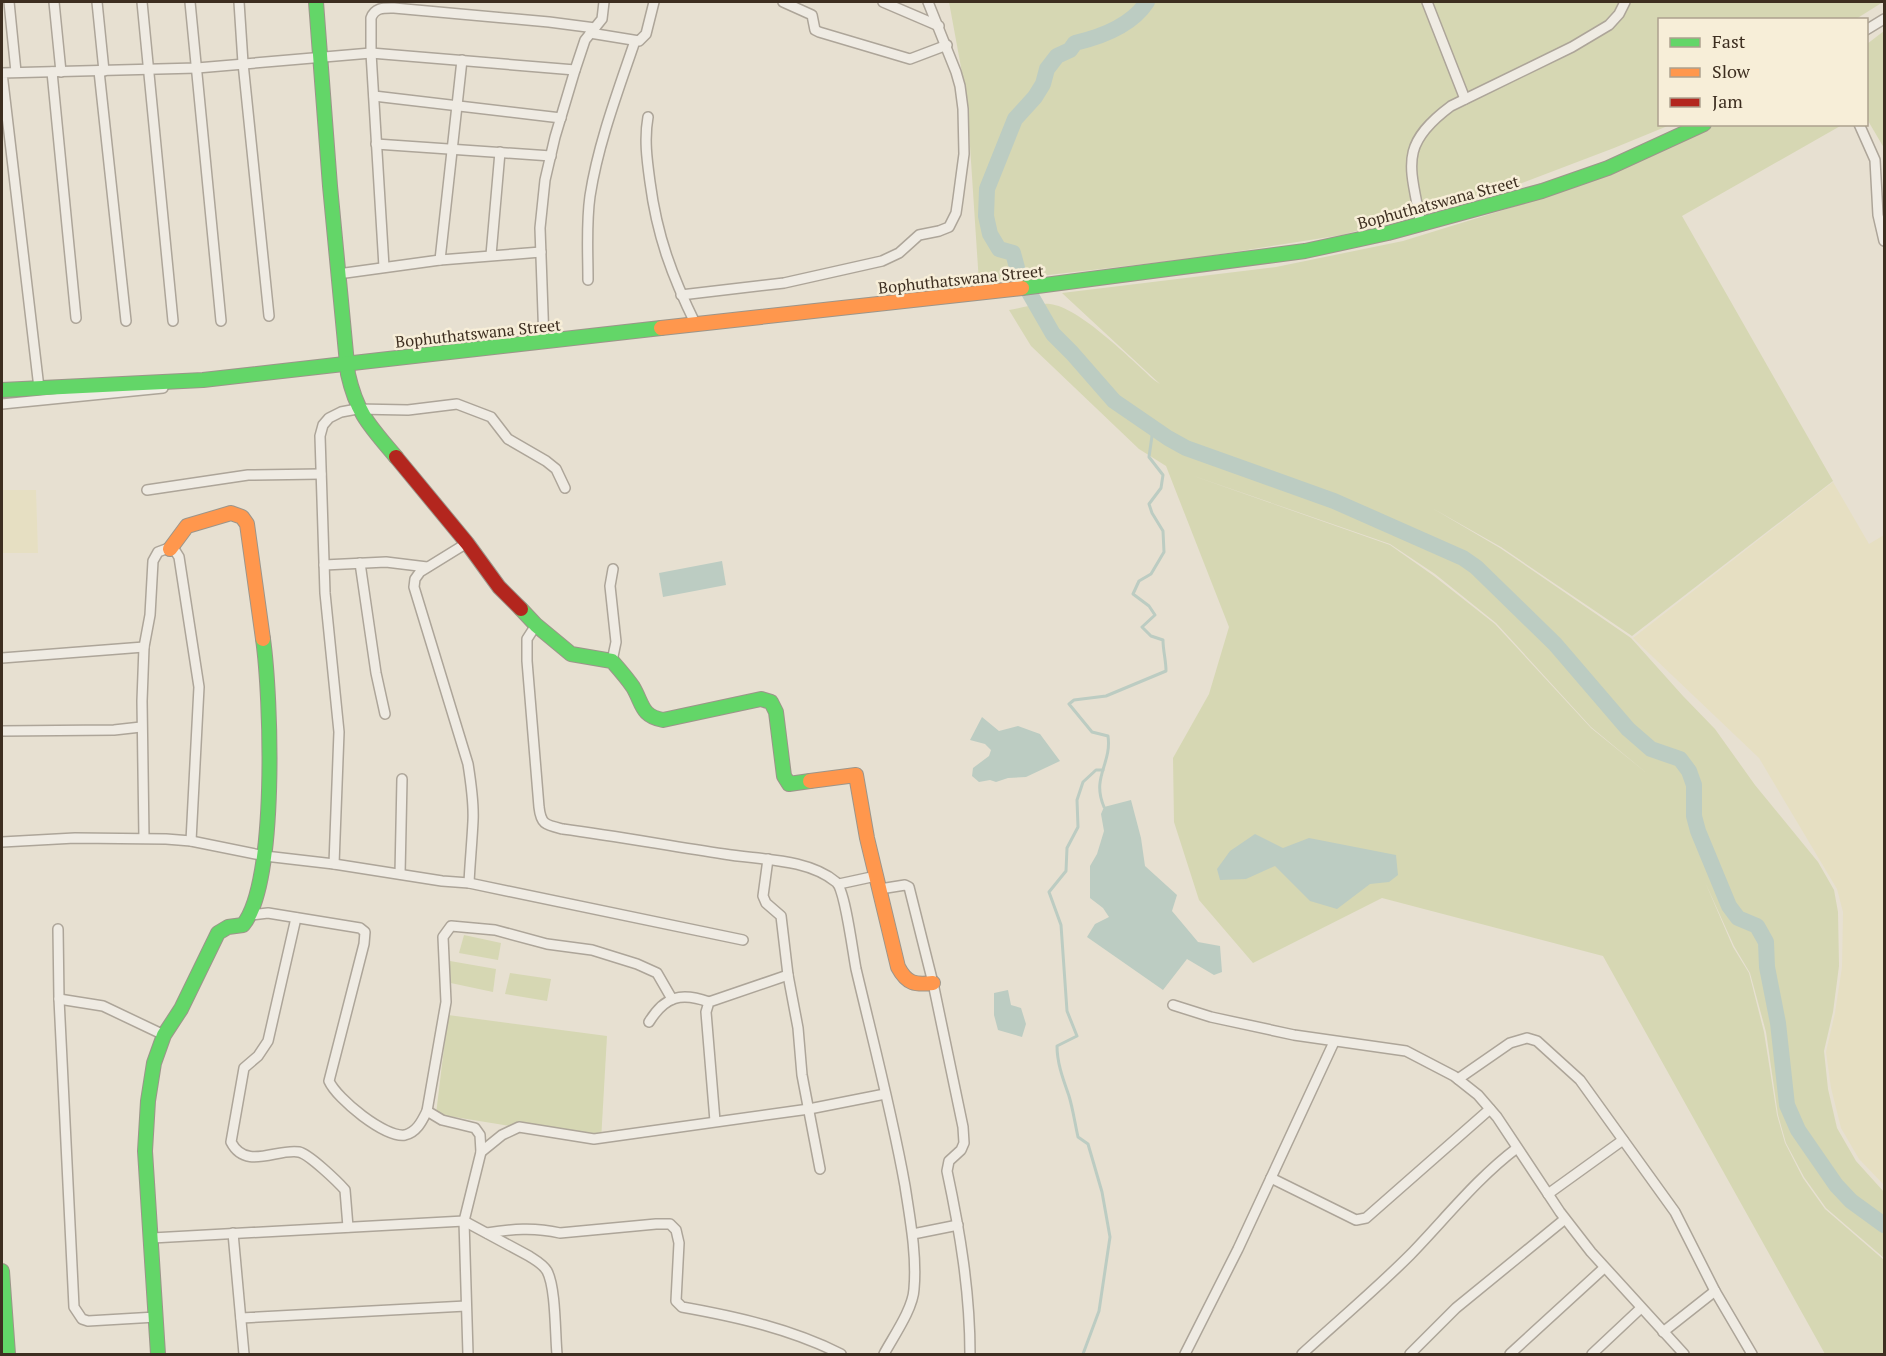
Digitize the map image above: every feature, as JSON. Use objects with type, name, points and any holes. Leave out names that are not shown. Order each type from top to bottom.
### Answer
[{"type":"street","points":[[9,2],[16,72]]},
{"type":"street","points":[[54,2],[56,72],[76,318]]},
{"type":"street","points":[[97,2],[126,321]]},
{"type":"street","points":[[142,2],[173,321]]},
{"type":"street","points":[[190,2],[221,321]]},
{"type":"street","points":[[239,2],[243,63],[269,316]]},
{"type":"street","points":[[316,2],[330,208],[347,365],[357,409],[467,543],[499,587],[536,625],[571,654],[612,661],[633,687],[645,712],[652,718],[663,720],[761,699],[771,702],[776,712],[784,776],[789,784],[850,774],[856,776],[867,838],[898,967],[905,981],[917,984],[933,983]]},
{"type":"street","points":[[544,342],[542,208],[551,156],[575,70],[592,30],[602,19],[604,2]]},
{"type":"street","points":[[384,267],[371,53],[370,18],[376,10],[386,8],[549,22],[635,41],[643,39],[646,34],[654,2]]},
{"type":"street","points":[[783,2],[812,15],[815,30],[819,32],[897,57],[916,58],[947,45]]},
{"type":"street","points":[[883,2],[939,26]]},
{"type":"street","points":[[681,295],[784,284],[882,261],[900,253],[919,235],[949,227],[956,213],[964,154],[960,86],[947,45],[928,2]]},
{"type":"street","points":[[1427,2],[1464,99]]},
{"type":"street","points":[[1421,225],[1411,153],[1420,136],[1436,117],[1464,99],[1581,42],[1609,25],[1619,14],[1625,2]]},
{"type":"street","points":[[1868,29],[1884,19]]},
{"type":"street","points":[[588,280],[590,197],[597,162],[635,41]]},
{"type":"street","points":[[39,387],[2,73],[197,68],[371,53],[575,70]]},
{"type":"street","points":[[440,260],[462,60]]},
{"type":"street","points":[[374,96],[561,118]]},
{"type":"street","points":[[648,117],[646,149],[657,226],[663,250],[696,326]]},
{"type":"street","name":"Bophuthatswana Street","points":[[2,390],[203,380],[347,365],[1070,283],[1305,251],[1421,225],[1531,194],[1608,168],[1700,126]]},
{"type":"street","points":[[1860,126],[1875,160],[1878,215],[1884,241]]},
{"type":"street","points":[[376,144],[551,156]]},
{"type":"street","points":[[491,255],[500,152]]},
{"type":"street","points":[[338,274],[440,260],[541,252]]},
{"type":"street","name":"Bophuthatswana Street","points":[[2,404],[171,387],[203,380]]},
{"type":"street","points":[[334,864],[339,732],[329,646],[324,565],[320,436],[323,425],[329,418],[341,412],[357,409],[408,410],[457,404],[491,417],[508,439],[556,469],[565,488]]},
{"type":"street","points":[[147,490],[248,475],[321,474]]},
{"type":"street","points":[[158,1354],[145,1130],[154,1064],[164,1035],[181,1009],[218,933],[228,927],[243,925],[251,915],[265,856],[270,766],[268,673],[247,524],[242,517],[231,513],[187,525],[170,549]]},
{"type":"street","points":[[467,543],[427,567],[415,579],[414,587],[459,731],[472,792],[473,822],[469,883]]},
{"type":"street","points":[[144,838],[141,727],[144,647],[150,615],[153,561],[158,552],[174,549],[179,557],[199,687],[191,841]]},
{"type":"street","points":[[360,563],[376,673],[385,714]]},
{"type":"street","points":[[324,565],[405,563],[427,567]]},
{"type":"street","points":[[612,661],[616,642],[610,586],[613,569]]},
{"type":"street","points":[[536,625],[527,639],[527,661],[540,818],[544,823],[563,829],[725,855],[768,859],[811,868],[824,873],[839,884],[900,1156],[913,1234],[915,1291],[884,1354]]},
{"type":"street","points":[[2,658],[144,647]]},
{"type":"street","points":[[2,731],[114,730],[141,727]]},
{"type":"street","points":[[400,874],[402,779]]},
{"type":"street","points":[[2,842],[75,838],[191,841],[265,856],[469,883],[743,940]]},
{"type":"street","points":[[768,859],[763,896],[766,903],[781,915],[798,1028],[802,1075],[820,1169]]},
{"type":"street","points":[[839,884],[878,883],[909,887],[933,983],[964,1143],[961,1150],[949,1161],[947,1171],[962,1246],[970,1325],[970,1354]]},
{"type":"street","points":[[251,915],[268,913],[360,928],[365,932],[364,944],[329,1081],[334,1090],[381,1128],[394,1134],[404,1135],[414,1131],[422,1122],[427,1111],[446,1002],[443,937],[451,926],[495,930],[547,944],[592,950],[637,964],[657,974],[672,999]]},
{"type":"street","points":[[296,918],[268,1041],[258,1056],[244,1068],[231,1142],[236,1151],[245,1156],[300,1152],[317,1164],[345,1190],[348,1227]]},
{"type":"street","points":[[58,929],[59,999],[75,1307],[82,1319],[88,1321],[156,1317]]},
{"type":"street","points":[[649,1022],[657,1010],[672,999],[692,996],[709,1002],[789,975]]},
{"type":"street","points":[[59,999],[103,1006],[141,1022],[164,1035]]},
{"type":"street","points":[[709,1002],[705,1012],[715,1121]]},
{"type":"street","points":[[1173,1005],[1211,1017],[1334,1042],[1374,1045],[1406,1051],[1458,1078],[1490,1109],[1565,1219],[1604,1268],[1680,1353]]},
{"type":"street","points":[[1458,1078],[1510,1043],[1527,1038],[1538,1041],[1580,1080],[1675,1212],[1715,1291],[1752,1354]]},
{"type":"street","points":[[1185,1354],[1334,1042]]},
{"type":"street","points":[[481,1152],[502,1136],[519,1127],[594,1139],[809,1109],[885,1094]]},
{"type":"street","points":[[1271,1178],[1356,1220],[1366,1218],[1490,1109]]},
{"type":"street","points":[[427,1111],[442,1120],[475,1128],[480,1135],[481,1152],[464,1221],[468,1354]]},
{"type":"street","points":[[1548,1194],[1623,1140]]},
{"type":"street","points":[[1302,1354],[1363,1301],[1478,1182],[1517,1148]]},
{"type":"street","points":[[1410,1354],[1456,1308],[1565,1219]]},
{"type":"street","points":[[152,1238],[464,1221],[539,1262],[548,1273],[554,1301],[557,1354]]},
{"type":"street","points":[[487,1233],[519,1228],[560,1233],[670,1224],[676,1230],[679,1242],[676,1301],[682,1307],[764,1324],[813,1340],[841,1354]]},
{"type":"street","points":[[913,1234],[958,1225]]},
{"type":"street","points":[[233,1233],[244,1354]]},
{"type":"street","points":[[1510,1354],[1604,1268]]},
{"type":"street","points":[[2,1271],[8,1354]]},
{"type":"street","points":[[1663,1332],[1715,1291]]},
{"type":"street","points":[[241,1318],[466,1306]]},
{"type":"street","points":[[1592,1354],[1641,1308]]},
{"type":"shaded area","points":[[1833,482],[1869,544],[1884,535],[1884,1185],[1859,1159],[1841,1128],[1831,1088],[1826,1052],[1842,967],[1843,912],[1837,889],[1759,758],[1633,638]]},
{"type":"shaded area","points":[[2,490],[36,490],[38,553],[2,553]]},
{"type":"shaded area","points":[[722,561],[726,585],[663,597],[659,573]]},
{"type":"shaded area","points":[[982,717],[999,731],[1018,726],[1040,734],[1060,761],[1026,777],[979,782],[972,776],[973,768],[989,756],[991,750],[985,744],[970,740]]},
{"type":"shaded area","points":[[1131,800],[1141,838],[1145,866],[1177,895],[1172,911],[1198,942],[1220,946],[1222,972],[1214,975],[1187,959],[1163,990],[1087,937],[1095,924],[1109,917],[1103,908],[1090,898],[1090,866],[1097,854],[1104,831],[1101,814],[1104,807]]},
{"type":"shaded area","points":[[1255,834],[1283,848],[1309,838],[1396,855],[1398,875],[1389,882],[1370,884],[1337,909],[1310,901],[1275,866],[1246,879],[1220,880],[1217,869],[1230,851]]},
{"type":"shaded area","points":[[1008,990],[1011,1005],[1021,1008],[1026,1024],[1022,1037],[998,1030],[994,1015],[994,993]]},
{"type":"green space","points":[[949,2],[1883,2],[1858,18],[1658,18],[1658,126],[1668,126],[1506,189],[1342,235],[1196,258],[979,283],[967,100]]},
{"type":"green space","points":[[1884,31],[1884,148],[1868,121],[1868,43]]},
{"type":"green space","points":[[1714,126],[1840,126],[1682,216],[1833,481],[1632,636],[1501,547],[1432,508],[1500,548],[1631,638],[1715,729],[1755,785],[1818,862],[1834,890],[1838,912],[1839,966],[1833,1012],[1824,1051],[1828,1089],[1837,1128],[1856,1161],[1884,1192],[1884,1258],[1826,1208],[1804,1177],[1786,1143],[1778,1115],[1766,1032],[1750,973],[1734,946],[1705,882],[1733,947],[1749,973],[1764,1032],[1777,1115],[1785,1143],[1803,1178],[1825,1209],[1884,1260],[1884,1354],[1825,1354],[1603,956],[1382,898],[1253,963],[1199,900],[1174,822],[1173,758],[1209,694],[1229,627],[1166,466],[1139,449],[1031,346],[1009,310],[1045,304],[1062,307],[1090,324],[1160,384],[1062,293],[1276,267],[1403,241],[1542,198]],"holes":[[[1188,474],[1390,544],[1435,574],[1496,623],[1591,727],[1649,775],[1591,728],[1495,624],[1390,545]]]},
{"type":"green space","points":[[464,935],[501,943],[498,960],[459,953]]},
{"type":"green space","points":[[450,961],[496,969],[493,992],[446,982]]},
{"type":"green space","points":[[510,973],[551,979],[547,1001],[505,994]]},
{"type":"green space","points":[[448,1015],[607,1036],[601,1141],[436,1114]]},
{"type":"waterway","points":[[1147,2],[1133,17],[1115,29],[1075,43],[1070,50],[1057,56],[1047,69],[1043,84],[1035,97],[1015,119],[987,189],[986,216],[990,234],[999,249],[1013,253],[1019,275],[1053,334],[1114,401],[1186,448],[1334,501],[1463,558],[1476,567],[1555,644],[1628,729],[1651,749],[1680,759],[1689,771],[1694,785],[1694,816],[1698,831],[1729,906],[1738,918],[1757,926],[1766,942],[1767,967],[1778,1023],[1787,1105],[1798,1130],[1836,1185],[1851,1201],[1884,1225]]},
{"type":"waterway","points":[[1104,807],[1100,787],[1107,755],[1108,736],[1092,732],[1069,704],[1074,700],[1106,696],[1166,671],[1163,640],[1151,636],[1142,627],[1155,615],[1149,606],[1133,594],[1139,581],[1151,574],[1164,552],[1163,531],[1149,504],[1161,488],[1163,475],[1149,457],[1153,429]]},
{"type":"waterway","points":[[1083,1354],[1099,1311],[1110,1237],[1102,1192],[1088,1144],[1078,1137],[1058,1059],[1057,1046],[1077,1036],[1067,1011],[1061,925],[1049,892],[1066,871],[1067,848],[1078,827],[1077,800],[1083,782],[1096,770],[1103,770]]},
{"type":"traffic: fast","points":[[316,2],[330,186],[348,374],[360,410],[396,457]]},
{"type":"traffic: fast","points":[[1022,288],[1305,251],[1388,233],[1542,191],[1608,168],[1700,126]]},
{"type":"traffic: fast","points":[[2,390],[203,380],[661,328]]},
{"type":"traffic: fast","points":[[521,609],[536,625],[571,654],[612,661],[633,687],[650,716],[663,720],[761,699],[771,702],[776,712],[784,776],[789,784],[810,781]]},
{"type":"traffic: fast","points":[[158,1354],[145,1151],[148,1101],[154,1063],[164,1035],[181,1009],[218,933],[228,927],[243,925],[254,903],[262,870],[269,787],[268,702],[263,639]]},
{"type":"traffic: fast","points":[[2,1271],[8,1354]]},
{"type":"traffic: slow","points":[[661,328],[1022,288]]},
{"type":"traffic: slow","points":[[170,549],[187,526],[231,513],[242,517],[247,524],[263,639]]},
{"type":"traffic: slow","points":[[810,781],[856,775],[867,838],[898,967],[912,982],[933,983]]},
{"type":"traffic: jam","points":[[396,457],[467,543],[499,587],[521,609]]}]
